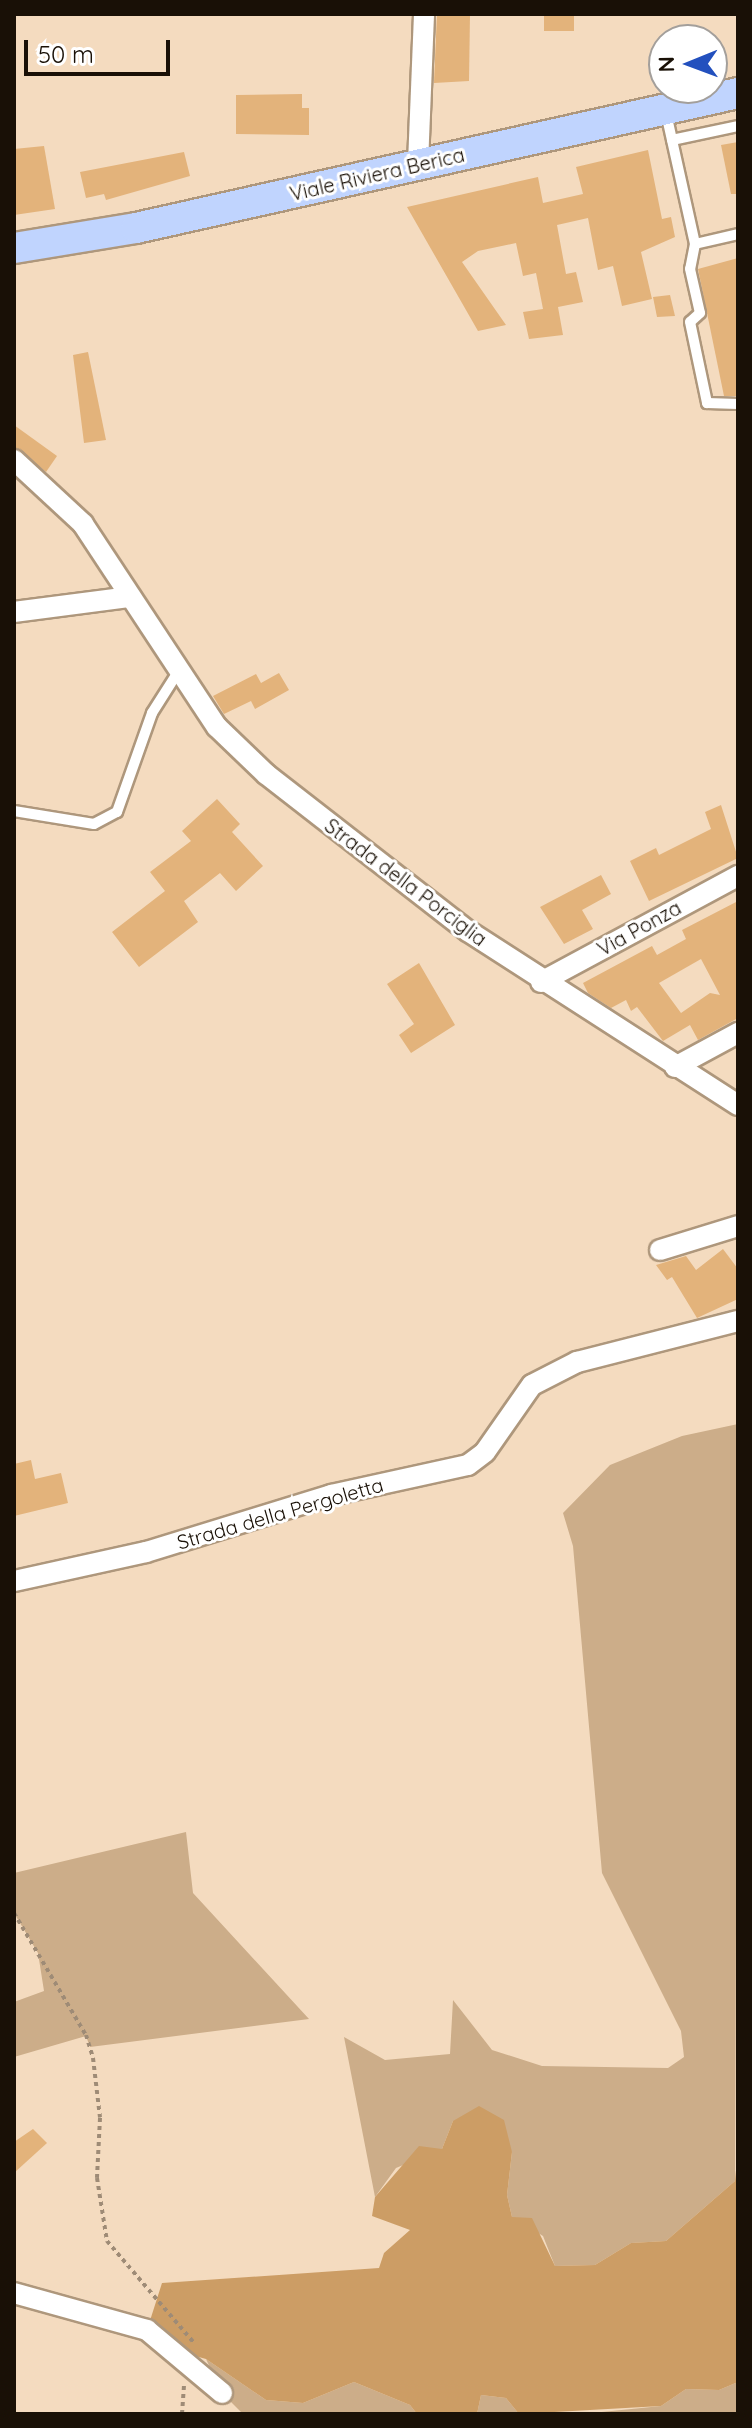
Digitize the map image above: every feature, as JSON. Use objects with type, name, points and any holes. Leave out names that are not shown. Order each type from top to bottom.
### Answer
[{"type":"main road","name":"Viale Riviera Berica","points":[[14,248],[136,228],[418,164],[669,125],[738,93]]},
{"type":"street","points":[[418,164],[424,14]]},
{"type":"street","name":"Strada della Porciglia","points":[[14,460],[83,524],[217,727],[266,774],[541,982],[738,1105]]},
{"type":"street","points":[[14,612],[130,597]]},
{"type":"street","name":"Via Ponza","points":[[541,982],[738,876]]},
{"type":"street","points":[[675,1067],[738,1033]]},
{"type":"street","points":[[660,1250],[738,1226]]},
{"type":"street","name":"Strada della Pergoletta","points":[[14,1581],[146,1552],[331,1495],[468,1465],[485,1452],[532,1385],[577,1362],[738,1321]]},
{"type":"street","points":[[14,2293],[147,2330],[222,2393]]},
{"type":"lane","points":[[738,126],[669,125],[695,244],[690,269],[700,313],[690,322],[707,403],[738,404]]},
{"type":"lane","points":[[695,244],[738,234]]},
{"type":"lane","points":[[14,811],[94,824],[117,812],[152,713],[178,672]]},
{"type":"path","points":[[14,1913],[90,2047],[100,2118],[99,2214],[107,2241],[197,2347]]},
{"type":"path","points":[[182,2414],[185,2379]]},
{"type":"shaded area","points":[[738,1424],[735,2181],[666,2241],[631,2243],[595,2265],[555,2266],[543,2236],[512,2217],[507,2195],[512,2152],[453,2121],[442,2149],[396,2168],[375,2197],[344,2037],[385,2060],[450,2054],[453,2000],[492,2050],[542,2066],[668,2068],[684,2057],[681,2031],[602,1873],[573,1546],[563,1513],[610,1465],[682,1436]]},
{"type":"shaded area","points":[[186,1832],[193,1893],[309,2019],[90,2047],[86,2036],[14,2057],[14,2002],[44,1991],[38,1953],[14,1913],[14,1873]]},
{"type":"shaded area","points":[[479,2106],[504,2120],[512,2152],[507,2195],[512,2217],[532,2218],[555,2266],[595,2265],[631,2243],[666,2241],[735,2181],[738,2148],[738,2382],[719,2390],[686,2389],[661,2406],[519,2414],[506,2398],[481,2395],[477,2414],[417,2414],[410,2405],[354,2382],[303,2403],[266,2400],[206,2359],[177,2351],[147,2330],[162,2283],[379,2268],[384,2253],[410,2230],[372,2216],[375,2197],[419,2146],[442,2149],[453,2121]]},
{"type":"shaded area","points":[[206,2359],[266,2400],[303,2403],[354,2382],[410,2405],[417,2414],[243,2414],[222,2393]]},
{"type":"shaded area","points":[[738,2382],[738,2414],[582,2414],[661,2406],[686,2389],[719,2390]]},
{"type":"shaded area","points":[[481,2395],[506,2398],[519,2414],[477,2414]]},
{"type":"building","points":[[437,14],[470,14],[469,81],[434,83]]},
{"type":"building","points":[[544,14],[574,14],[574,31],[544,31]]},
{"type":"building","points":[[302,94],[302,108],[309,108],[309,135],[236,134],[236,95]]},
{"type":"building","points":[[738,142],[738,194],[731,194],[721,145]]},
{"type":"building","points":[[44,146],[55,209],[14,215],[14,149]]},
{"type":"building","points":[[648,150],[662,219],[671,217],[675,237],[641,252],[652,299],[622,306],[613,266],[598,270],[588,218],[557,225],[566,274],[576,272],[583,302],[558,307],[563,335],[529,339],[523,312],[543,309],[536,273],[523,276],[516,243],[478,251],[462,262],[506,325],[478,331],[407,207],[538,177],[543,203],[583,194],[576,167]]},
{"type":"building","points":[[184,152],[190,176],[106,200],[104,194],[86,198],[80,172]]},
{"type":"building","points":[[738,258],[738,396],[724,396],[698,269]]},
{"type":"building","points":[[670,295],[675,316],[657,317],[653,297]]},
{"type":"building","points":[[88,352],[106,440],[84,443],[73,355]]},
{"type":"building","points":[[14,425],[57,456],[46,472],[14,447]]},
{"type":"building","points":[[279,673],[289,690],[255,709],[251,701],[224,714],[213,696],[256,674],[261,683]]},
{"type":"building","points":[[217,799],[240,824],[232,832],[263,866],[236,891],[220,873],[184,901],[198,922],[139,967],[112,932],[165,891],[150,872],[191,841],[182,831]]},
{"type":"building","points":[[721,805],[738,858],[649,901],[630,861],[656,848],[659,855],[711,829],[705,812]]},
{"type":"building","points":[[601,875],[611,894],[582,910],[593,929],[564,944],[540,907]]},
{"type":"building","points":[[738,901],[738,1018],[698,1040],[690,1025],[663,1041],[637,1007],[631,1011],[626,1000],[611,1008],[588,993],[583,983],[652,946],[657,955],[686,939],[682,930]],"holes":[[[701,959],[720,995],[710,993],[681,1013],[659,983]]]},
{"type":"building","points":[[419,963],[455,1025],[411,1053],[399,1035],[414,1024],[387,984]]},
{"type":"building","points":[[723,1249],[738,1269],[738,1299],[697,1318],[672,1277],[667,1280],[656,1265],[686,1256],[696,1270]]},
{"type":"building","points":[[31,1460],[35,1479],[61,1473],[68,1503],[14,1516],[14,1464]]},
{"type":"building","points":[[33,2129],[47,2143],[14,2173],[14,2142]]}]
